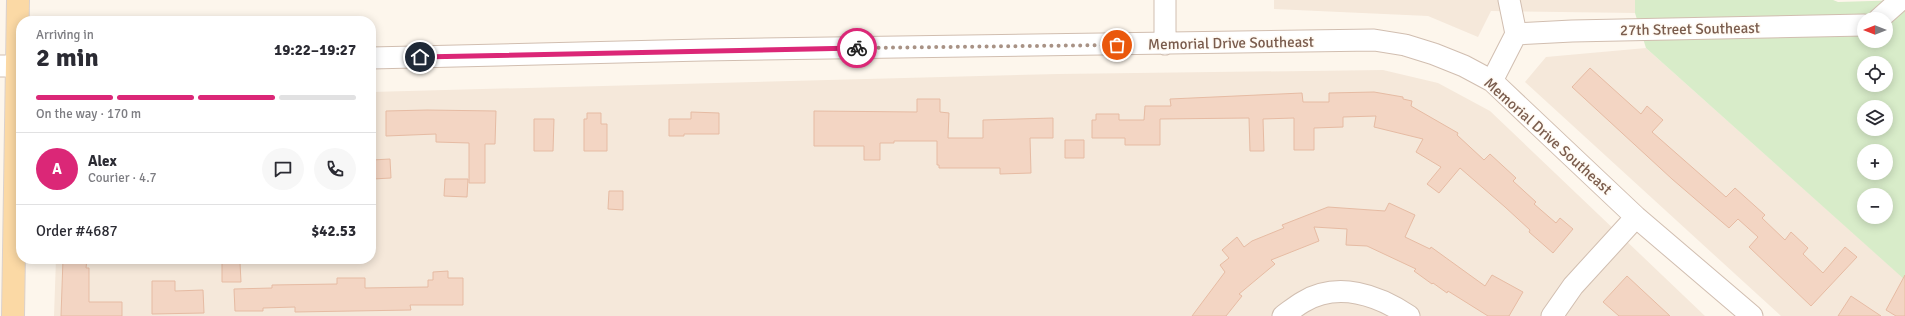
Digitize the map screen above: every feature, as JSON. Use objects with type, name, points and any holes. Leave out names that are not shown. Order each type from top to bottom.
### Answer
[{"type":"main road","points":[[17,16],[18,0]]},
{"type":"main road","points":[[13,316],[13,66],[16,26]]},
{"type":"street","points":[[1165,44],[1166,0]]},
{"type":"street","points":[[1492,82],[1516,34],[1509,0]]},
{"type":"street","points":[[1887,12],[1897,3],[1898,0]]},
{"type":"street","name":"27th Street Southeast","points":[[1516,34],[1572,31],[1857,25]]},
{"type":"street","name":"Memorial Drive Southeast","points":[[376,58],[703,50],[1374,40],[1406,45],[1464,66],[1492,82],[1636,217],[1752,316]]},
{"type":"street","points":[[1552,316],[1573,286],[1636,217]]},
{"type":"street","points":[[1283,316],[1304,301],[1329,292],[1352,292],[1374,296],[1391,304],[1408,316]]},
{"type":"shaded area","points":[[1274,0],[1635,0],[1635,13],[1491,11],[1478,37],[1428,16],[1274,9]]},
{"type":"shaded area","points":[[1646,48],[1900,275],[1905,276],[1905,316],[1781,316],[1525,82],[1546,57]]},
{"type":"shaded area","points":[[1383,70],[1438,83],[1490,111],[1705,316],[54,316],[56,264],[376,264],[376,92],[1058,74]]},
{"type":"green space","points":[[1635,0],[1833,0],[1838,2],[1905,0],[1905,280],[1646,48],[1635,13]]},
{"type":"building","points":[[1590,68],[1641,114],[1647,106],[1663,120],[1652,132],[1726,197],[1735,188],[1765,215],[1762,218],[1785,240],[1791,232],[1808,248],[1803,254],[1823,273],[1845,247],[1857,257],[1811,306],[1749,247],[1758,237],[1738,219],[1729,228],[1672,179],[1572,87]]},
{"type":"building","points":[[1374,92],[1403,97],[1403,99],[1412,101],[1411,106],[1458,133],[1457,135],[1484,160],[1490,154],[1516,178],[1513,181],[1536,202],[1534,204],[1556,223],[1560,218],[1573,229],[1553,253],[1529,232],[1530,230],[1505,207],[1460,168],[1439,193],[1427,184],[1441,167],[1416,152],[1423,139],[1374,127],[1376,116],[1343,117],[1343,127],[1314,128],[1314,150],[1294,150],[1294,118],[1263,119],[1264,151],[1250,151],[1249,118],[1160,119],[1160,145],[1125,145],[1125,138],[1092,138],[1092,120],[1096,120],[1096,114],[1119,114],[1119,120],[1144,120],[1145,106],[1171,106],[1170,99],[1302,93],[1303,102],[1329,102],[1329,93]]},
{"type":"building","points":[[917,99],[940,99],[940,112],[949,113],[948,138],[983,138],[983,120],[1053,118],[1053,138],[1030,138],[1031,173],[1000,174],[1000,168],[939,168],[939,165],[937,165],[937,141],[894,141],[894,143],[880,143],[880,160],[864,160],[864,146],[814,146],[814,111],[917,112]]},
{"type":"building","points":[[386,111],[496,111],[495,144],[485,144],[485,183],[469,183],[469,143],[436,142],[436,134],[386,136]]},
{"type":"building","points":[[691,112],[719,113],[719,134],[684,134],[684,136],[669,136],[669,119],[691,119]]},
{"type":"building","points":[[587,113],[601,113],[601,124],[607,124],[607,151],[584,151],[584,119],[587,119]]},
{"type":"building","points":[[534,119],[554,119],[553,151],[534,151]]},
{"type":"building","points":[[1065,140],[1084,140],[1084,158],[1065,158]]},
{"type":"building","points":[[390,159],[391,178],[376,179],[376,160]]},
{"type":"building","points":[[445,179],[468,179],[467,197],[444,196]]},
{"type":"building","points":[[609,191],[623,191],[623,210],[608,209]]},
{"type":"building","points":[[1389,203],[1415,215],[1405,237],[1430,249],[1431,247],[1485,286],[1492,275],[1523,292],[1509,316],[1488,316],[1448,291],[1447,293],[1433,283],[1432,284],[1414,271],[1416,269],[1367,246],[1346,245],[1347,229],[1314,227],[1319,241],[1271,260],[1275,264],[1239,294],[1242,296],[1226,316],[1192,316],[1225,272],[1220,265],[1229,258],[1222,250],[1237,237],[1244,247],[1252,241],[1284,228],[1282,225],[1328,207],[1385,211]]},
{"type":"building","points":[[63,264],[86,264],[86,268],[89,268],[89,302],[122,302],[122,316],[61,316]]},
{"type":"building","points":[[222,264],[240,264],[241,282],[222,282]]},
{"type":"building","points":[[448,271],[448,278],[463,278],[463,305],[410,305],[411,310],[295,312],[295,307],[263,308],[263,311],[235,311],[234,289],[272,288],[272,285],[337,284],[337,278],[365,278],[365,288],[428,287],[428,280],[433,280],[433,272]]},
{"type":"building","points":[[1905,275],[1905,316],[1896,316],[1886,310]]},
{"type":"building","points":[[1627,276],[1670,316],[1619,316],[1603,302]]},
{"type":"building","points":[[152,281],[175,281],[175,291],[203,290],[204,313],[152,314]]},
{"type":"building","points":[[1851,296],[1881,316],[1838,316]]},
{"type":"way so far","points":[[857,48],[1117,45]]},
{"type":"route","points":[[420,57],[857,48]]}]
